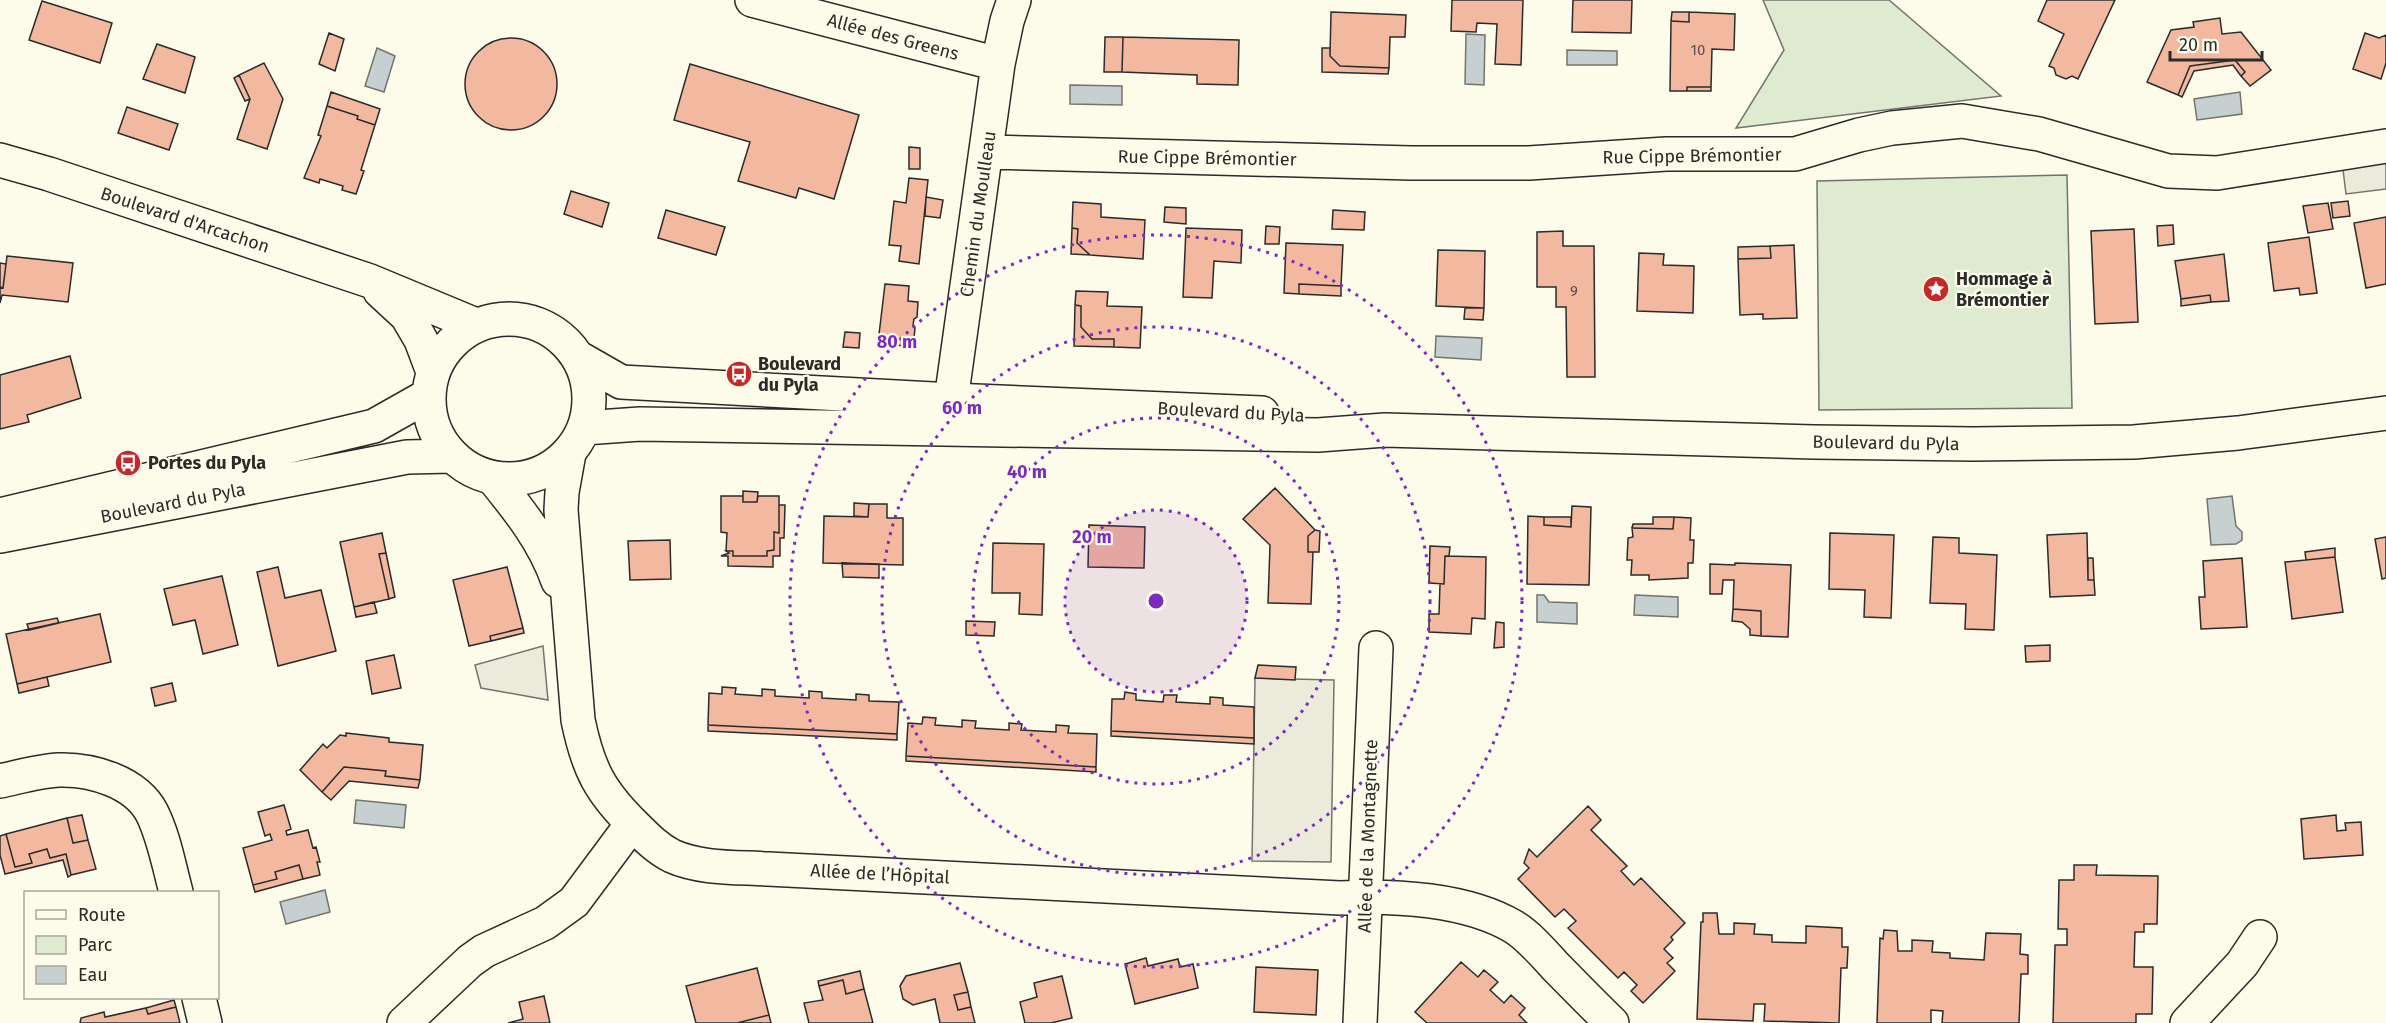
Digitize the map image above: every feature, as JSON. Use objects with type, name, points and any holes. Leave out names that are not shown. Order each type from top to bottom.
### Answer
[{"type":"street","name":"Allée des Greens","points":[[753,0],[998,64]]},
{"type":"street","name":"Chemin du Moulleau","points":[[950,415],[998,64],[1014,0]]},
{"type":"street","name":"Rue Cippe Brémontier","points":[[987,152],[1411,163],[1529,163],[1658,154],[1795,154],[1892,128],[1962,122],[2039,134],[2066,144],[2168,171],[2217,173],[2386,146]]},
{"type":"street","name":"Boulevard d'Arcachon","points":[[0,160],[49,174],[370,281],[476,325]]},
{"type":"street","name":"Boulevard d'Arcachon","points":[[370,281],[407,315],[421,340],[431,383]]},
{"type":"street","points":[[498,319],[522,320],[544,327],[564,340],[579,358],[586,374],[589,411],[577,440],[547,470],[519,479],[493,478],[468,469],[452,456],[433,425],[431,383],[443,353],[458,337],[476,325],[498,319]]},
{"type":"street","name":"Boulevard du Pyla","points":[[579,358],[621,382],[950,415]]},
{"type":"street","name":"Boulevard du Pyla","points":[[0,515],[374,426],[431,383]]},
{"type":"street","name":"Boulevard du Pyla","points":[[577,440],[640,424],[950,415],[1317,416],[1385,430],[1814,442],[1973,444],[2134,442],[2238,434],[2386,413]]},
{"type":"street","name":"Allée de l’Hôpital","points":[[577,440],[562,492],[561,510],[578,720],[585,754],[596,779],[611,802],[651,842],[673,856],[704,864],[1329,897],[1366,897],[1453,904],[1475,909],[1515,928],[1535,944],[1612,1023]]},
{"type":"street","name":"Boulevard du Pyla","points":[[0,536],[407,457],[452,456]]},
{"type":"street","name":"Allée de l’Hôpital","points":[[493,478],[522,513],[540,541],[555,572],[569,614]]},
{"type":"street","name":"Allée de la Montagnette","points":[[1360,1023],[1376,648]]},
{"type":"street","points":[[0,781],[58,770],[90,774],[125,786],[140,796],[151,811],[160,832],[176,891]]},
{"type":"street","points":[[404,1023],[470,961],[484,951],[544,923],[574,902],[632,824]]},
{"type":"street","points":[[2187,1023],[2242,964],[2260,937]]},
{"type":"street","points":[[199,999],[205,1023]]},
{"type":"green space","points":[[1763,0],[1889,0],[2001,96],[1736,128],[1784,50]]},
{"type":"green space","points":[[2067,175],[2072,408],[1819,410],[1817,181]]},
{"type":"shaded area","points":[[2386,146],[2386,189],[2346,194],[2341,153]]},
{"type":"shaded area","points":[[543,646],[548,700],[481,688],[475,665]]},
{"type":"shaded area","points":[[1255,678],[1334,680],[1331,862],[1252,861]]},
{"type":"water","points":[[1466,34],[1485,35],[1484,85],[1465,84]]},
{"type":"water","points":[[377,48],[395,56],[384,92],[365,86]]},
{"type":"water","points":[[1567,50],[1617,51],[1617,65],[1567,65]]},
{"type":"water","points":[[1070,85],[1122,86],[1122,105],[1070,104]]},
{"type":"water","points":[[2240,92],[2242,114],[2197,120],[2194,99]]},
{"type":"water","points":[[1436,336],[1482,338],[1481,360],[1435,357]]},
{"type":"water","points":[[2232,496],[2236,526],[2242,532],[2242,540],[2236,544],[2211,545],[2207,499]]},
{"type":"water","points":[[1537,595],[1544,595],[1549,602],[1577,603],[1577,624],[1537,622]]},
{"type":"water","points":[[1635,595],[1678,597],[1678,617],[1634,615]]},
{"type":"water","points":[[356,800],[406,805],[404,828],[354,823]]},
{"type":"water","points":[[325,890],[330,912],[286,924],[280,902]]},
{"type":"building","points":[[1452,0],[1523,0],[1521,65],[1495,64],[1497,24],[1477,23],[1476,32],[1451,31]]},
{"type":"building","points":[[1573,0],[1632,0],[1631,33],[1572,32]]},
{"type":"building","points":[[2047,0],[2115,0],[2078,79],[2072,76],[2066,79],[2056,75],[2054,68],[2049,66],[2064,34],[2038,21]]},
{"type":"building","points":[[42,1],[112,23],[100,63],[29,40]]},
{"type":"building","points":[[1331,12],[1406,15],[1405,37],[1390,37],[1389,68],[1340,66],[1330,56]]},
{"type":"building","points":[[1672,12],[1689,12],[1689,22],[1671,21]]},
{"type":"building","points":[[1689,12],[1735,14],[1734,50],[1712,49],[1711,87],[1687,87],[1687,91],[1670,91],[1671,21],[1689,22]]},
{"type":"building","points":[[2220,18],[2222,34],[2241,32],[2271,70],[2250,86],[2241,76],[2245,72],[2235,60],[2190,66],[2178,95],[2147,82],[2171,30],[2194,27],[2193,22]]},
{"type":"building","points":[[329,33],[344,39],[335,71],[319,64]]},
{"type":"building","points":[[2365,33],[2379,38],[2386,35],[2386,63],[2381,79],[2353,69]]},
{"type":"building","points":[[1105,37],[1123,37],[1122,72],[1104,72]]},
{"type":"building","points":[[1123,37],[1239,40],[1238,85],[1197,84],[1197,75],[1122,72]]},
{"type":"building","points":[[511,38],[528,42],[543,52],[553,67],[557,84],[553,101],[543,116],[528,126],[511,130],[494,126],[479,116],[469,101],[465,84],[469,67],[479,52],[494,42]]},
{"type":"building","points":[[157,44],[195,57],[185,93],[143,79]]},
{"type":"building","points":[[1322,48],[1330,48],[1330,56],[1340,66],[1389,68],[1388,74],[1322,72]]},
{"type":"building","points":[[2235,60],[2245,72],[2241,76],[2233,65],[2194,71],[2182,97],[2178,95],[2190,66]]},
{"type":"building","points":[[264,63],[283,99],[267,149],[237,139],[250,99],[239,75]]},
{"type":"building","points":[[690,64],[859,115],[834,199],[799,188],[796,198],[738,181],[750,142],[674,120]]},
{"type":"building","points":[[239,75],[250,99],[245,101],[234,78]]},
{"type":"building","points":[[1687,87],[1711,87],[1711,91],[1687,91]]},
{"type":"building","points":[[331,92],[380,109],[375,125],[357,119],[358,116],[327,106]]},
{"type":"building","points":[[327,106],[358,116],[357,119],[375,125],[356,194],[342,190],[343,186],[320,179],[319,183],[304,178],[321,136],[318,135]]},
{"type":"building","points":[[127,107],[178,124],[169,150],[118,133]]},
{"type":"building","points":[[909,147],[920,148],[920,169],[909,169]]},
{"type":"building","points":[[909,178],[928,180],[919,264],[899,261],[901,246],[889,245],[894,201],[906,203]]},
{"type":"building","points":[[571,191],[609,203],[602,227],[564,214]]},
{"type":"building","points":[[926,197],[943,200],[940,218],[925,216]]},
{"type":"building","points":[[2348,201],[2350,216],[2333,218],[2331,203]]},
{"type":"building","points":[[1073,202],[1101,204],[1101,217],[1145,220],[1143,259],[1090,255],[1077,243],[1078,229],[1072,228]]},
{"type":"building","points":[[2328,203],[2333,229],[2308,233],[2303,206]]},
{"type":"building","points":[[1165,207],[1186,208],[1186,224],[1164,222]]},
{"type":"building","points":[[666,210],[725,227],[716,255],[658,238]]},
{"type":"building","points":[[1333,210],[1365,212],[1364,230],[1332,229]]},
{"type":"building","points":[[2386,217],[2386,284],[2366,288],[2354,223]]},
{"type":"building","points":[[2173,225],[2174,244],[2158,246],[2157,226]]},
{"type":"building","points":[[1266,226],[1280,227],[1279,244],[1265,244]]},
{"type":"building","points":[[1072,228],[1078,229],[1077,243],[1090,255],[1071,254]]},
{"type":"building","points":[[1186,228],[1242,230],[1241,263],[1214,261],[1212,298],[1183,297]]},
{"type":"building","points":[[2134,229],[2138,322],[2095,324],[2091,231]]},
{"type":"building","points":[[1563,231],[1563,246],[1594,246],[1595,377],[1567,377],[1566,307],[1556,307],[1556,287],[1537,287],[1537,232]]},
{"type":"building","points":[[2309,237],[2317,293],[2300,295],[2299,288],[2274,291],[2268,243]]},
{"type":"building","points":[[1286,243],[1343,245],[1341,286],[1299,284],[1299,294],[1284,293]]},
{"type":"building","points":[[1794,245],[1797,318],[1763,319],[1763,314],[1740,315],[1738,259],[1771,258],[1770,246]]},
{"type":"building","points":[[1770,246],[1771,258],[1738,259],[1738,247]]},
{"type":"building","points":[[1438,250],[1485,251],[1484,308],[1436,306]]},
{"type":"building","points":[[1639,253],[1664,254],[1663,265],[1694,266],[1693,313],[1637,311]]},
{"type":"building","points":[[2224,254],[2229,301],[2211,302],[2210,295],[2181,299],[2175,261]]},
{"type":"building","points":[[7,256],[73,263],[68,302],[2,295],[0,303],[0,287],[3,288]]},
{"type":"building","points":[[0,263],[6,264],[3,288],[0,287]]},
{"type":"building","points":[[885,284],[909,286],[908,301],[918,302],[917,317],[913,325],[915,328],[913,347],[878,343]]},
{"type":"building","points":[[1299,284],[1341,286],[1341,296],[1299,294]]},
{"type":"building","points":[[1076,291],[1108,292],[1107,306],[1142,307],[1140,348],[1114,347],[1114,339],[1092,339],[1081,327],[1081,306],[1075,305]]},
{"type":"building","points":[[2210,295],[2211,302],[2181,306],[2181,299]]},
{"type":"building","points":[[1075,305],[1081,306],[1081,327],[1092,339],[1114,339],[1114,347],[1074,346]]},
{"type":"building","points":[[1465,308],[1484,308],[1483,320],[1464,319]]},
{"type":"building","points":[[845,332],[860,333],[859,348],[843,347]]},
{"type":"building","points":[[70,356],[81,398],[27,415],[29,422],[0,429],[0,375]]},
{"type":"building","points":[[1275,488],[1315,530],[1308,536],[1308,552],[1313,552],[1311,604],[1268,603],[1270,545],[1243,519]]},
{"type":"building","points":[[743,491],[758,492],[757,502],[743,502]]},
{"type":"building","points":[[721,496],[743,496],[743,502],[757,502],[758,496],[779,496],[779,533],[774,532],[774,550],[767,551],[767,556],[733,556],[733,551],[726,551],[727,533],[721,532]]},
{"type":"building","points":[[854,503],[869,504],[868,517],[854,516]]},
{"type":"building","points":[[869,504],[887,504],[887,518],[903,518],[903,565],[823,563],[824,516],[868,517]]},
{"type":"building","points":[[779,505],[785,505],[784,538],[780,538],[780,556],[773,556],[773,567],[728,566],[728,556],[721,556],[729,553],[726,551],[733,551],[733,556],[767,556],[767,551],[774,550],[774,532],[779,533]]},
{"type":"building","points":[[1572,506],[1591,507],[1589,585],[1527,584],[1528,516],[1544,517],[1544,525],[1571,527]]},
{"type":"building","points":[[1544,517],[1571,517],[1571,527],[1544,525]]},
{"type":"building","points":[[1653,517],[1674,517],[1673,529],[1632,528],[1633,524],[1653,524]]},
{"type":"building","points":[[1674,517],[1691,518],[1690,540],[1694,540],[1693,563],[1688,563],[1688,578],[1649,580],[1649,575],[1631,575],[1632,560],[1627,560],[1628,538],[1633,537],[1632,528],[1673,529]]},
{"type":"building","points":[[1089,525],[1145,527],[1144,568],[1088,567]]},
{"type":"building","points":[[1315,530],[1320,531],[1319,552],[1308,552],[1308,536]]},
{"type":"building","points":[[382,533],[386,553],[379,554],[389,599],[354,607],[340,542]]},
{"type":"building","points":[[1830,533],[1894,535],[1891,618],[1864,617],[1865,590],[1829,589]]},
{"type":"building","points":[[2087,533],[2088,580],[2094,580],[2095,595],[2050,597],[2047,535]]},
{"type":"building","points":[[1933,537],[1959,538],[1959,553],[1997,555],[1994,630],[1965,629],[1966,604],[1930,603]]},
{"type":"building","points":[[2386,537],[2386,578],[2382,579],[2375,539]]},
{"type":"building","points":[[670,540],[671,579],[630,580],[628,541]]},
{"type":"building","points":[[993,543],[1044,544],[1042,615],[1019,614],[1020,593],[992,593]]},
{"type":"building","points":[[1430,546],[1450,547],[1449,556],[1445,556],[1444,584],[1429,583]]},
{"type":"building","points":[[2335,548],[2335,557],[2306,560],[2305,552]]},
{"type":"building","points":[[386,553],[395,597],[389,599],[379,554]]},
{"type":"building","points":[[1445,556],[1486,557],[1485,619],[1472,618],[1471,634],[1429,632],[1429,614],[1439,614],[1440,584],[1444,584]]},
{"type":"building","points":[[2335,557],[2343,612],[2292,619],[2285,562]]},
{"type":"building","points":[[2088,558],[2093,558],[2094,580],[2088,580]]},
{"type":"building","points":[[2242,558],[2247,627],[2201,629],[2199,597],[2205,597],[2203,561]]},
{"type":"building","points":[[842,563],[879,564],[879,578],[843,577]]},
{"type":"building","points":[[1735,563],[1791,565],[1788,637],[1761,636],[1761,611],[1733,609],[1734,580],[1723,580],[1722,594],[1710,594],[1710,564],[1735,565]]},
{"type":"building","points":[[278,567],[285,598],[321,590],[336,651],[278,666],[257,572]]},
{"type":"building","points":[[507,567],[523,628],[490,636],[491,641],[469,646],[453,580]]},
{"type":"building","points":[[222,576],[238,645],[203,654],[195,620],[173,625],[164,589]]},
{"type":"building","points":[[374,602],[377,613],[356,617],[354,607]]},
{"type":"building","points":[[1733,609],[1761,611],[1761,636],[1750,635],[1750,629],[1742,622],[1732,621]]},
{"type":"building","points":[[100,614],[111,662],[17,684],[6,634]]},
{"type":"building","points":[[57,618],[59,623],[29,630],[27,624]]},
{"type":"building","points":[[966,621],[995,622],[994,636],[966,635]]},
{"type":"building","points":[[1496,622],[1504,623],[1504,647],[1494,648]]},
{"type":"building","points":[[523,628],[524,633],[491,641],[490,636]]},
{"type":"building","points":[[2050,645],[2050,661],[2026,662],[2025,646]]},
{"type":"building","points":[[394,655],[401,688],[372,694],[366,661]]},
{"type":"building","points":[[1258,665],[1296,667],[1295,680],[1255,678]]},
{"type":"building","points":[[47,677],[49,686],[19,693],[17,684]]},
{"type":"building","points":[[172,683],[176,701],[155,706],[151,688]]},
{"type":"building","points":[[722,687],[736,688],[735,694],[762,696],[762,689],[775,690],[775,696],[809,698],[809,691],[822,692],[822,698],[856,700],[856,694],[869,695],[869,701],[899,702],[897,734],[708,725],[709,693],[722,694]]},
{"type":"building","points":[[1125,692],[1136,694],[1136,700],[1163,702],[1164,695],[1177,695],[1176,702],[1210,704],[1210,697],[1223,698],[1223,705],[1254,707],[1254,738],[1111,731],[1112,699],[1124,699]]},
{"type":"building","points":[[923,717],[936,718],[935,725],[962,727],[962,720],[976,721],[975,728],[1009,730],[1009,723],[1022,724],[1021,730],[1056,732],[1056,725],[1069,726],[1068,733],[1097,734],[1096,767],[906,756],[908,723],[922,724]]},
{"type":"building","points":[[708,725],[897,734],[897,740],[708,731]]},
{"type":"building","points":[[1111,731],[1254,738],[1254,744],[1111,736]]},
{"type":"building","points":[[346,733],[389,738],[389,742],[423,745],[420,780],[385,776],[386,771],[344,767],[322,792],[300,770],[323,744],[327,748],[340,735],[346,736]]},
{"type":"building","points":[[906,756],[1096,767],[1096,772],[906,761]]},
{"type":"building","points":[[344,767],[386,771],[385,776],[420,780],[418,788],[349,781],[331,800],[322,792]]},
{"type":"building","points":[[284,805],[291,829],[286,831],[287,835],[308,830],[320,862],[317,862],[320,875],[303,879],[299,865],[275,872],[277,879],[253,885],[243,848],[272,840],[270,834],[265,836],[258,812]]},
{"type":"building","points":[[1588,806],[1601,820],[1591,830],[1627,866],[1621,871],[1634,885],[1641,878],[1685,923],[1671,937],[1673,940],[1664,949],[1673,958],[1667,963],[1675,971],[1643,1003],[1631,991],[1637,985],[1624,972],[1618,978],[1568,928],[1576,921],[1564,909],[1555,917],[1518,879],[1529,868],[1524,863],[1529,849],[1537,857]]},
{"type":"building","points":[[82,815],[88,840],[73,843],[67,818]]},
{"type":"building","points":[[2336,815],[2337,831],[2346,830],[2345,823],[2361,822],[2363,855],[2304,859],[2301,819]]},
{"type":"building","points":[[67,818],[73,843],[88,840],[96,869],[71,875],[66,854],[50,858],[47,849],[29,854],[32,863],[15,867],[6,834]]},
{"type":"building","points":[[6,834],[15,867],[32,863],[29,854],[47,849],[50,858],[66,854],[71,875],[68,877],[63,860],[5,874],[0,855],[0,836]]},
{"type":"building","points":[[299,865],[303,879],[255,892],[253,885],[277,879],[275,872]]},
{"type":"building","points":[[2074,865],[2097,865],[2096,875],[2158,876],[2157,924],[2144,924],[2144,932],[2135,932],[2134,967],[2153,967],[2152,1014],[2136,1014],[2136,1023],[2053,1023],[2055,945],[2067,945],[2067,929],[2058,929],[2059,880],[2074,880]]},
{"type":"building","points":[[1703,913],[1717,913],[1719,934],[1734,934],[1734,923],[1755,924],[1754,934],[1772,935],[1772,942],[1806,943],[1806,926],[1842,928],[1842,947],[1848,947],[1847,968],[1841,968],[1839,1023],[1764,1021],[1765,1004],[1754,1004],[1753,1021],[1697,1019]]},
{"type":"building","points":[[1884,930],[1897,931],[1898,951],[1912,951],[1912,940],[1933,941],[1932,952],[1950,953],[1950,958],[1984,960],[1986,933],[2021,934],[2020,954],[2028,955],[2028,974],[2021,974],[2019,1023],[1942,1023],[1943,1011],[1931,1010],[1931,1023],[1877,1023],[1880,938],[1883,939]]},
{"type":"building","points":[[1146,958],[1148,966],[1178,959],[1180,967],[1193,964],[1198,988],[1135,1004],[1125,964]]},
{"type":"building","points":[[1461,962],[1478,977],[1484,970],[1498,982],[1490,990],[1504,1003],[1511,995],[1525,1008],[1519,1015],[1527,1023],[1427,1023],[1415,1012]]},
{"type":"building","points":[[960,963],[968,992],[954,995],[958,1010],[971,1007],[975,1023],[940,1023],[935,999],[913,1005],[903,999],[900,986],[906,976]]},
{"type":"building","points":[[1256,967],[1318,970],[1316,1015],[1254,1012]]},
{"type":"building","points":[[757,968],[769,1015],[737,1023],[696,1023],[686,986]]},
{"type":"building","points":[[860,971],[864,989],[846,994],[843,980],[819,986],[818,981]]},
{"type":"building","points":[[1062,976],[1072,1018],[1051,1023],[1025,1023],[1020,1002],[1037,997],[1034,983]]},
{"type":"building","points":[[843,980],[846,994],[864,989],[873,1023],[809,1023],[804,1003],[823,1000],[819,986]]},
{"type":"building","points":[[968,992],[971,1007],[958,1010],[954,995]]},
{"type":"building","points":[[544,996],[550,1023],[508,1023],[523,1019],[519,1002]]},
{"type":"building","points":[[174,1000],[176,1007],[148,1014],[146,1008]]},
{"type":"building","points":[[176,1007],[180,1023],[80,1023],[81,1018],[104,1012],[105,1017],[146,1008],[148,1014]]},
{"type":"building","points":[[769,1015],[771,1023],[737,1023]]},
{"type":"place","name":"Hommage à Brémontier","points":[[1936,289]]},
{"type":"place","name":"Boulevard du Pyla","points":[[739,374]]},
{"type":"place","name":"Portes du Pyla","points":[[128,463]]}]
